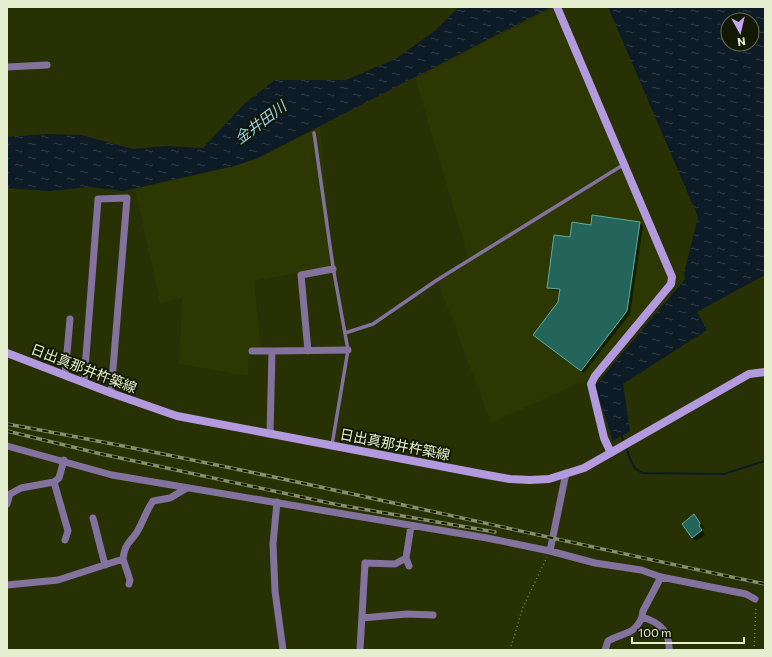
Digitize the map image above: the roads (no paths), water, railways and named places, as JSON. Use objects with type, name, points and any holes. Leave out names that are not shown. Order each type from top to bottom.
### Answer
[{"type":"main road","points":[[557,7],[672,277],[671,284],[595,376],[591,384],[604,438],[611,453]]},
{"type":"main road","name":"日出真那井杵築線","points":[[7,353],[111,393],[177,416],[510,479],[549,478],[584,468],[749,374],[765,372]]},
{"type":"street","points":[[7,68],[47,65]]},
{"type":"street","points":[[84,382],[98,199],[127,198],[111,393]]},
{"type":"street","points":[[308,351],[301,275],[334,269]]},
{"type":"street","points":[[65,375],[70,319]]},
{"type":"street","points":[[252,351],[348,350]]},
{"type":"street","points":[[270,434],[272,351]]},
{"type":"street","points":[[7,446],[112,474],[487,538],[550,551],[595,563],[641,570],[746,594],[755,599]]},
{"type":"street","points":[[7,504],[10,494],[21,488],[54,482],[59,478],[64,460]]},
{"type":"street","points":[[550,551],[566,473]]},
{"type":"street","points":[[54,482],[68,531],[65,540]]},
{"type":"street","points":[[129,584],[130,580],[124,559],[124,551],[129,540],[137,532],[153,501],[170,498],[187,488]]},
{"type":"street","points":[[277,502],[274,544],[275,591],[283,650]]},
{"type":"street","points":[[93,518],[105,565]]},
{"type":"street","points":[[409,566],[406,558],[411,526]]},
{"type":"street","points":[[360,650],[365,563],[390,565],[406,558]]},
{"type":"street","points":[[7,585],[58,580],[124,559]]},
{"type":"street","points":[[605,650],[608,641],[633,631],[639,626],[643,611],[662,576]]},
{"type":"street","points":[[362,618],[407,614],[433,615]]},
{"type":"street","points":[[642,618],[652,620],[664,628],[669,644],[669,650]]},
{"type":"lane","points":[[314,133],[334,269],[348,350],[332,445]]},
{"type":"lane","points":[[345,333],[373,324],[437,280],[623,165]]},
{"type":"water","name":"金井田川","points":[[459,7],[549,8],[258,158],[234,166],[123,191],[90,187],[50,191],[7,188],[7,137],[47,134],[81,135],[133,149],[166,146],[203,148],[244,104],[275,80],[346,80],[397,58],[436,30]]},
{"type":"water","points":[[608,7],[765,7],[765,275],[697,312],[707,330],[623,384],[630,431],[613,441],[595,386],[685,279],[684,273],[698,217]]},
{"type":"waterway","points":[[621,434],[624,443]]},
{"type":"waterway","points":[[626,447],[634,466],[643,473],[724,474],[765,461]]},
{"type":"railway","points":[[7,424],[292,481],[765,584]]},
{"type":"railway","points":[[7,431],[97,453],[339,505],[495,532]]}]
